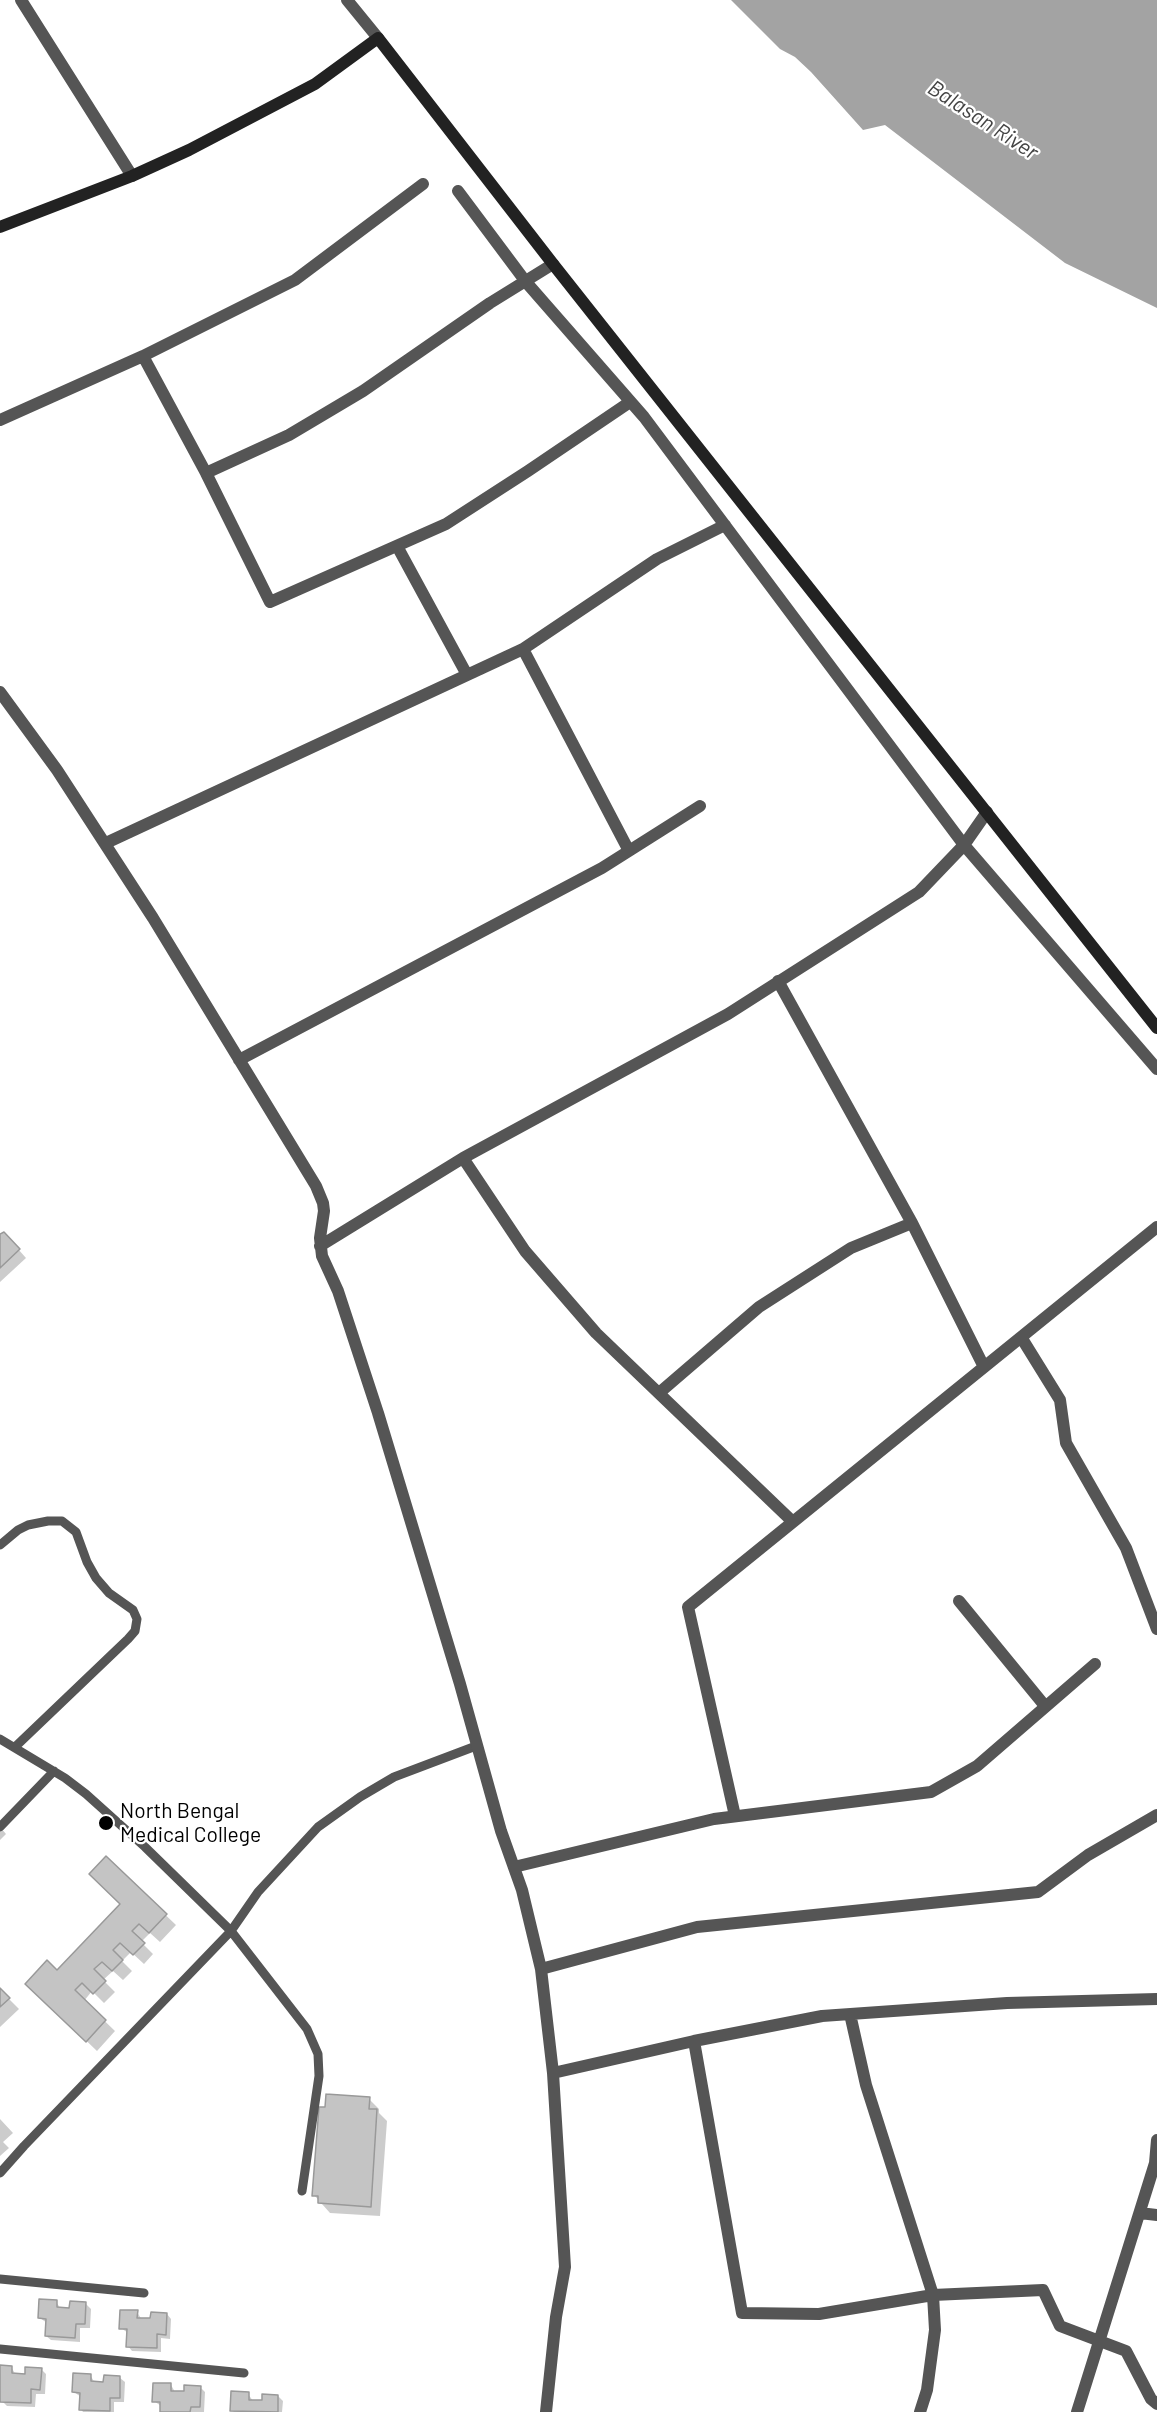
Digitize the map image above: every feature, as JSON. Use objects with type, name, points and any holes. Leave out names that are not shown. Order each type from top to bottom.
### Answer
[{"type":"street","points":[[21,0],[132,176]]},
{"type":"street","points":[[347,0],[552,264],[1157,1028]]},
{"type":"street","points":[[0,227],[132,176],[189,150],[315,84],[378,38]]},
{"type":"street","points":[[0,420],[143,356],[295,280],[423,184]]},
{"type":"street","points":[[458,190],[526,282],[630,402],[964,845],[1157,1069]]},
{"type":"street","points":[[206,473],[289,435],[363,391],[490,303],[552,264]]},
{"type":"street","points":[[143,356],[206,473],[270,602],[446,524],[630,402]]},
{"type":"street","points":[[106,843],[523,649],[657,559],[724,525]]},
{"type":"street","points":[[397,546],[466,674]]},
{"type":"street","points":[[523,649],[629,851]]},
{"type":"street","points":[[0,692],[57,770],[106,843],[320,1195],[324,1211],[320,1246],[326,1268],[338,1292],[378,1413],[460,1684],[501,1832],[532,1927],[541,1969],[552,2073],[563,2217],[564,2267],[546,2412]]},
{"type":"street","points":[[239,1060],[602,868],[700,806]]},
{"type":"street","points":[[320,1246],[463,1158],[728,1014],[919,892],[964,845],[987,812]]},
{"type":"street","points":[[778,981],[912,1223],[984,1367]]},
{"type":"street","points":[[463,1158],[525,1251],[596,1333],[794,1522]]},
{"type":"street","points":[[659,1393],[759,1307],[851,1248],[912,1223]]},
{"type":"street","points":[[735,1816],[688,1607],[1157,1227]]},
{"type":"street","points":[[1021,1337],[1060,1400],[1066,1443],[1125,1548],[1157,1629]]},
{"type":"street","points":[[959,1601],[1045,1706]]},
{"type":"street","points":[[514,1867],[714,1819],[931,1792],[977,1766],[1095,1664]]},
{"type":"street","points":[[541,1969],[697,1927],[1038,1892],[1088,1855],[1157,1815]]},
{"type":"street","points":[[552,2073],[694,2041],[822,2016],[1007,2003],[1157,1999]]},
{"type":"street","points":[[850,2014],[866,2085],[933,2295],[935,2330],[927,2390],[920,2412]]},
{"type":"street","points":[[694,2041],[742,2313],[819,2314],[933,2295],[1042,2290],[1060,2325],[1126,2351],[1151,2399],[1157,2404]]},
{"type":"street","points":[[1077,2412],[1155,2163],[1157,2140]]},
{"type":"street","points":[[1140,2213],[1157,2215]]},
{"type":"lane","points":[[0,1545],[28,1525],[62,1521],[76,1532],[87,1562],[96,1578],[109,1593],[132,1610],[137,1619],[135,1631],[128,1639],[15,1747]]},
{"type":"lane","points":[[0,1739],[54,1772],[106,1811],[231,1931],[307,2029],[318,2054],[319,2076],[303,2191]]},
{"type":"lane","points":[[0,2174],[24,2146],[231,1931],[258,1892],[318,1827],[360,1797],[394,1777],[476,1746]]},
{"type":"lane","points":[[0,1827],[54,1772]]},
{"type":"lane","points":[[0,2279],[144,2293]]},
{"type":"lane","points":[[0,2349],[244,2373]]},
{"type":"water","name":"Balasan River","points":[[731,0],[1157,0],[1157,308],[1065,263],[885,125],[863,130],[811,72],[795,57],[780,49]]},
{"type":"building","points":[[4,1232],[20,1249],[0,1268],[0,1234]]},
{"type":"building","points":[[106,1856],[167,1914],[149,1933],[139,1924],[132,1931],[145,1943],[133,1955],[120,1943],[113,1950],[123,1960],[112,1971],[102,1962],[94,1969],[106,1981],[93,1994],[82,1983],[75,1990],[106,2020],[86,2042],[25,1984],[47,1960],[57,1970],[120,1904],[89,1874]]},
{"type":"building","points":[[0,1988],[10,1998],[0,2007]]},
{"type":"building","points":[[326,2094],[370,2097],[369,2109],[377,2109],[371,2207],[318,2203],[318,2196],[312,2196],[319,2107],[325,2107]]},
{"type":"building","points":[[39,2299],[57,2300],[57,2307],[69,2308],[70,2301],[86,2302],[85,2324],[76,2324],[75,2338],[45,2336],[46,2319],[38,2318]]},
{"type":"building","points":[[120,2310],[138,2310],[137,2318],[150,2318],[151,2312],[167,2313],[166,2335],[157,2334],[157,2348],[126,2347],[127,2329],[119,2329]]},
{"type":"building","points":[[0,2365],[12,2366],[12,2373],[25,2374],[25,2367],[42,2368],[40,2390],[31,2389],[31,2403],[0,2402]]},
{"type":"building","points":[[73,2373],[91,2374],[91,2381],[103,2382],[104,2375],[120,2376],[120,2398],[110,2398],[110,2411],[79,2410],[80,2393],[72,2392]]},
{"type":"building","points":[[153,2383],[171,2383],[171,2391],[184,2391],[184,2385],[201,2386],[200,2407],[191,2407],[190,2412],[160,2412],[160,2402],[152,2402]]},
{"type":"building","points":[[231,2391],[249,2392],[249,2400],[262,2400],[262,2394],[278,2395],[278,2412],[230,2411]]},
{"type":"place","name":"North Bengal Medical College","points":[[106,1823]]}]
